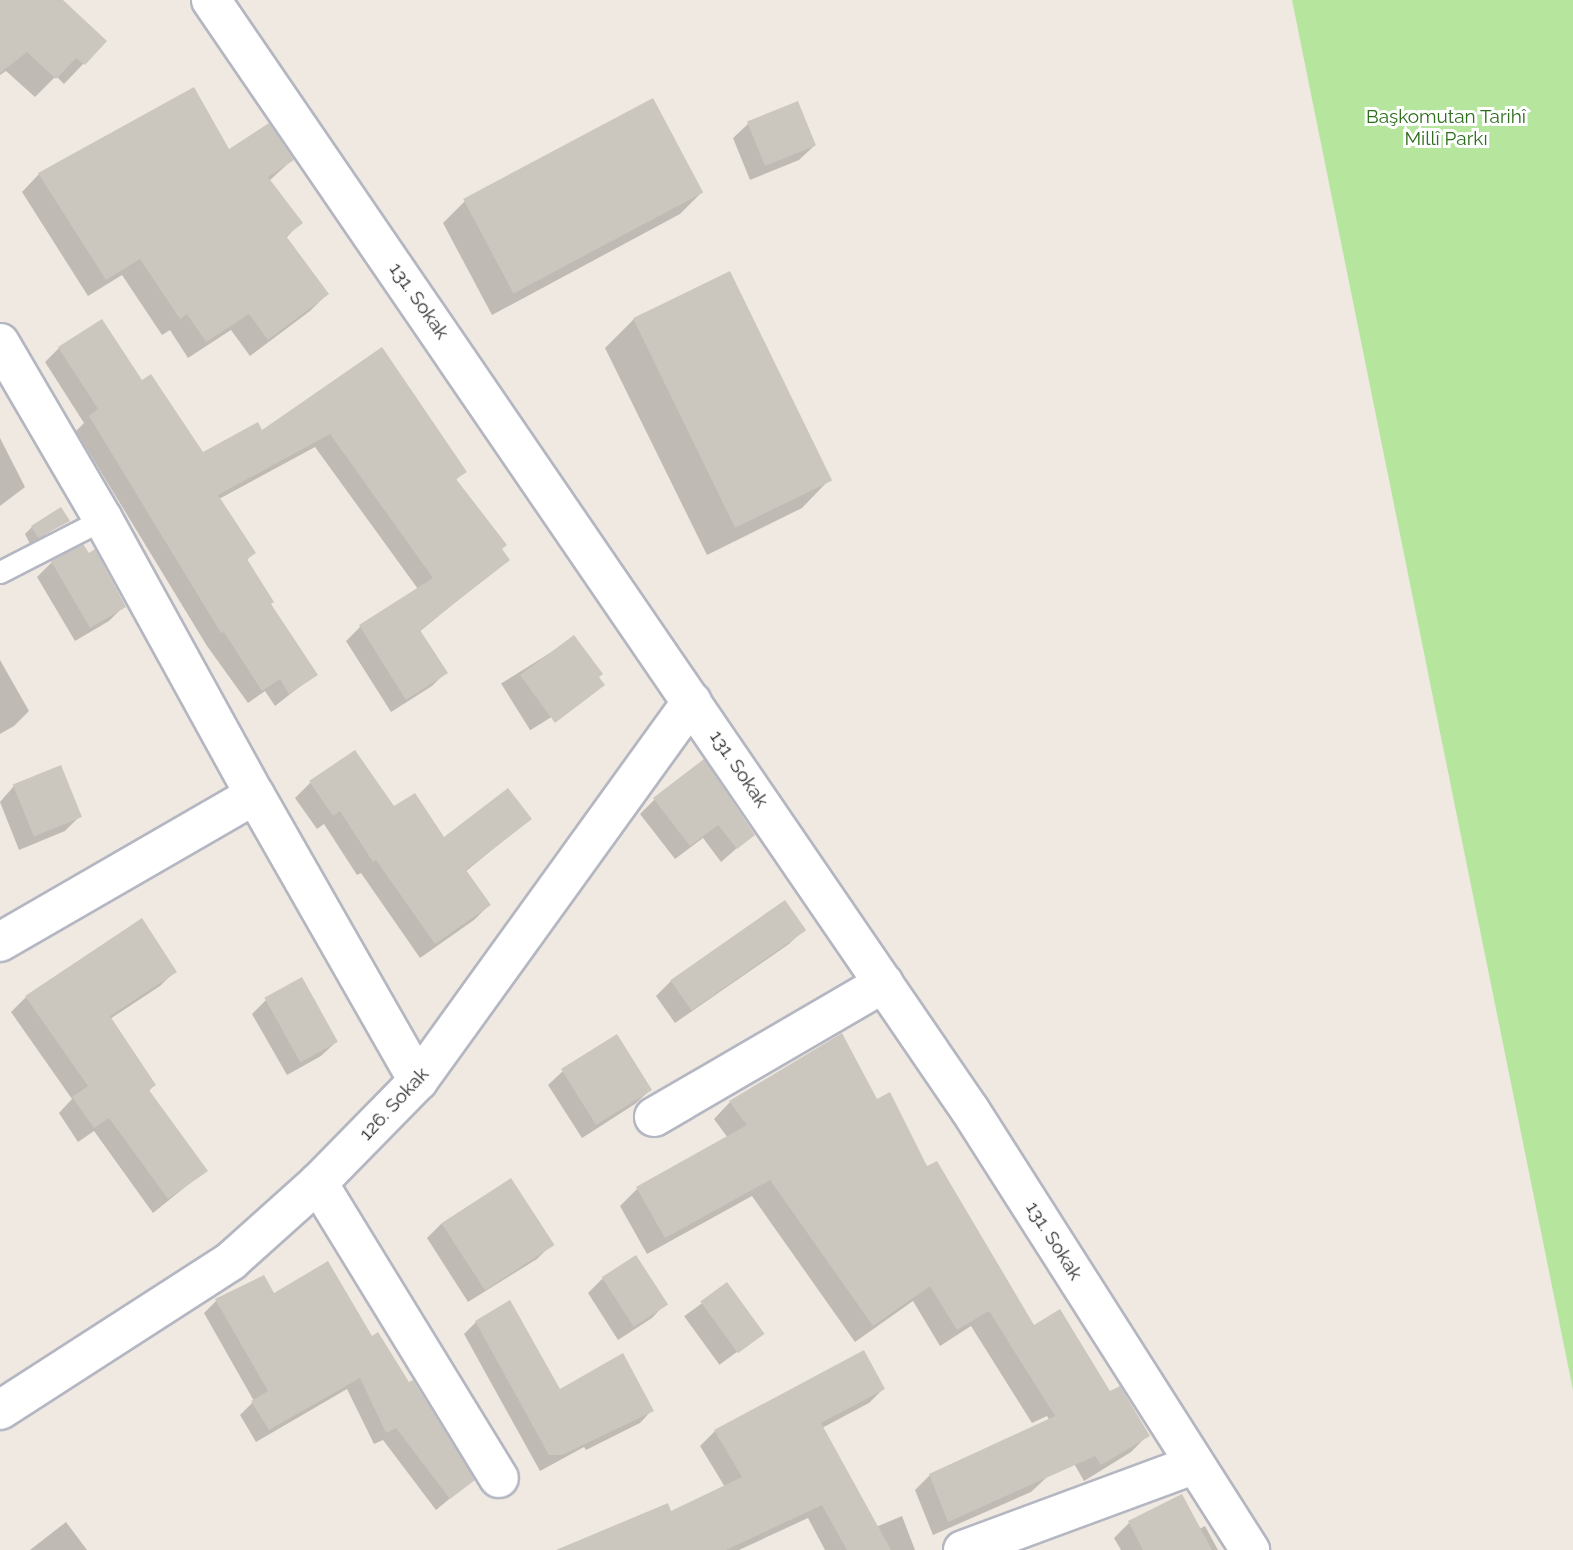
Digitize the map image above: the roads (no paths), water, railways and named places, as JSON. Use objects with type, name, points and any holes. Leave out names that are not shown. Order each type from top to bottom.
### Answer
[{"type":"street","name":"131. Sokak","points":[[211,0],[970,1110],[1250,1550]]},
{"type":"street","points":[[0,343],[103,519],[255,795],[418,1081]]},
{"type":"street","name":"126. Sokak","points":[[0,1410],[231,1261],[318,1183],[418,1081],[692,701]]},
{"type":"street","points":[[0,942],[255,795]]},
{"type":"street","points":[[654,1117],[884,983]]},
{"type":"street","points":[[318,1183],[499,1478]]},
{"type":"street","points":[[963,1550],[1195,1464]]},
{"type":"lane","points":[[0,572],[103,519]]},
{"type":"park label","name":"Başkomutan Tarihî Millî Parkı","points":[[1446,128]]}]
